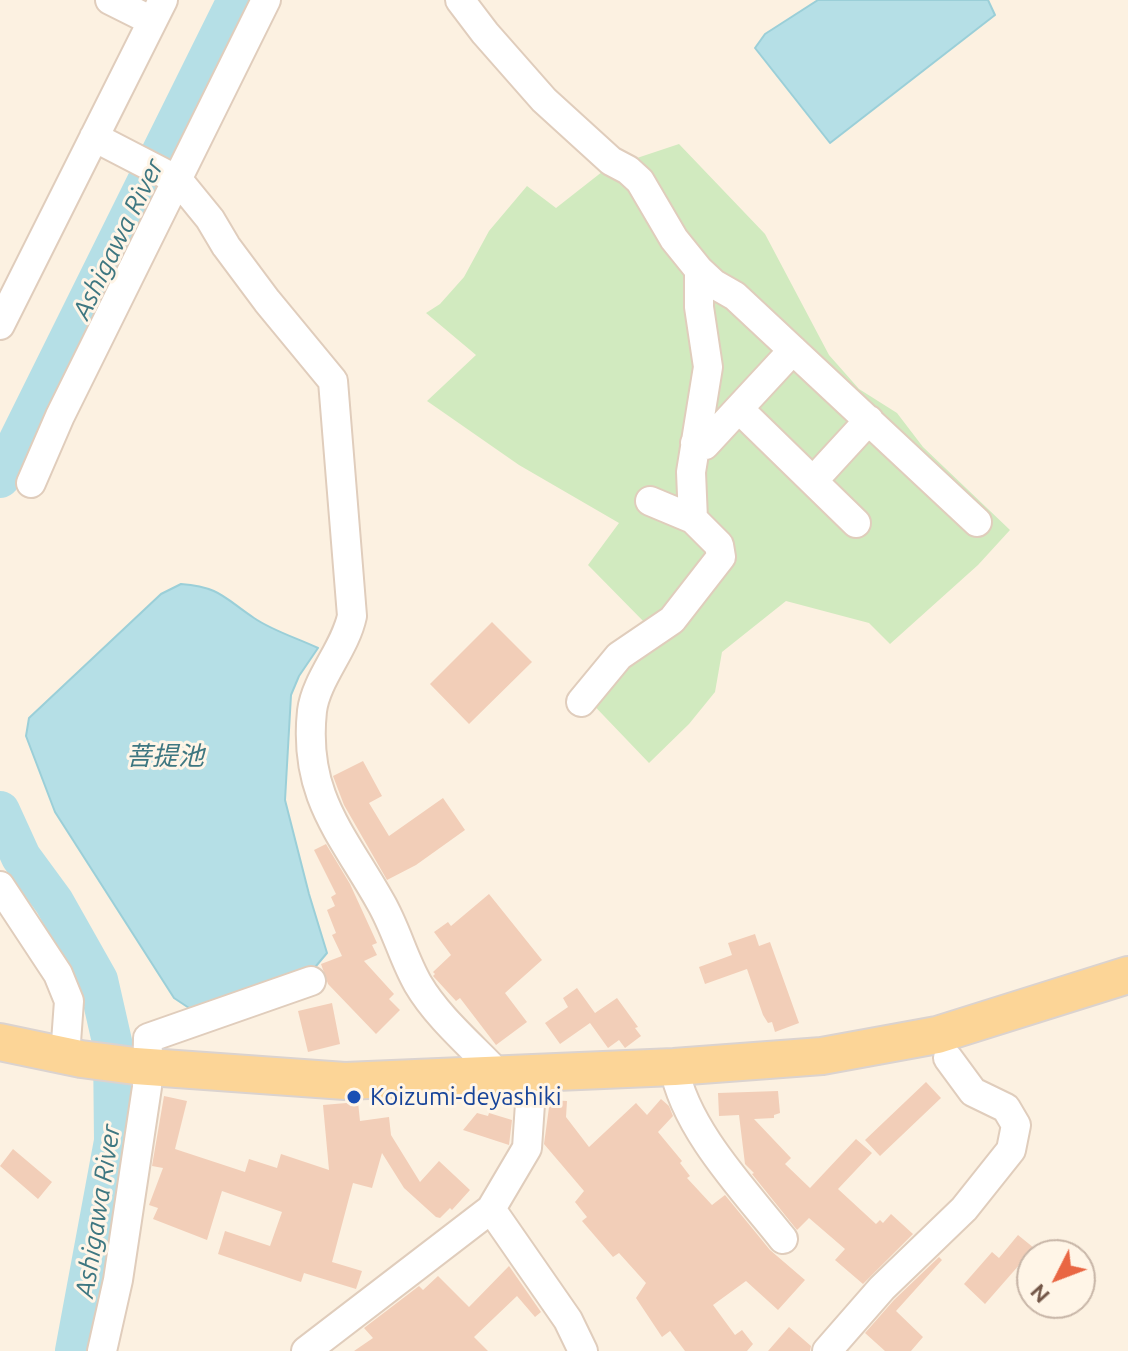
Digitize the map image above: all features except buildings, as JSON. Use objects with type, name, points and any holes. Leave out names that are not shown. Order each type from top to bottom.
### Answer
[{"type":"main road","points":[[0,1042],[73,1058],[142,1067],[345,1081],[674,1067],[822,1056],[937,1035],[1128,975]]},
{"type":"street","points":[[0,325],[157,10],[110,0]]},
{"type":"street","points":[[31,483],[60,416],[266,0]]},
{"type":"street","points":[[460,0],[514,68],[578,133],[640,181],[667,229],[699,270],[714,284],[735,296],[977,522]]},
{"type":"street","points":[[94,137],[179,181],[210,219],[267,301],[333,381],[352,616],[348,633],[312,710],[316,784],[331,823],[388,914],[420,988],[437,1010],[516,1074],[527,1148],[491,1209],[306,1351]]},
{"type":"street","points":[[693,519],[691,472],[708,367],[699,307],[699,270]]},
{"type":"street","points":[[695,443],[705,445],[793,350]]},
{"type":"street","points":[[739,409],[856,523]]},
{"type":"street","points":[[813,481],[869,420]]},
{"type":"street","points":[[581,702],[619,656],[672,620],[721,557],[719,545],[693,519],[650,501]]},
{"type":"street","points":[[0,886],[58,974],[69,1001],[73,1058]]},
{"type":"street","points":[[102,1351],[118,1280],[147,1087],[142,1067],[148,1038],[311,981]]},
{"type":"street","points":[[827,1351],[882,1288],[964,1209],[1011,1150],[1016,1125],[1006,1108],[973,1092],[948,1058]]},
{"type":"street","points":[[674,1067],[676,1080],[697,1123],[726,1167],[783,1239]]},
{"type":"street","points":[[491,1209],[568,1320],[583,1351]]},
{"type":"green space","points":[[679,144],[765,234],[829,355],[859,389],[897,413],[923,447],[1010,530],[978,565],[890,644],[869,623],[786,601],[722,652],[715,692],[689,724],[649,763],[582,693],[648,626],[588,565],[619,523],[519,465],[427,401],[476,355],[426,313],[440,304],[464,277],[489,231],[527,186],[556,208],[607,168]]},
{"type":"water","points":[[818,0],[988,0],[995,15],[830,143],[755,48],[765,34]]},
{"type":"water","name":"菩提池","points":[[181,584],[213,591],[261,623],[318,648],[299,676],[291,695],[285,800],[327,953],[311,972],[195,1012],[174,998],[55,812],[26,736],[29,718],[161,594]]},
{"type":"waterway","name":"Ashigawa River","points":[[0,478],[237,0]]},
{"type":"waterway","name":"Ashigawa River","points":[[0,811],[21,857],[54,902],[98,980],[113,1046],[114,1141],[75,1351]]},
{"type":"place","name":"Koizumi-deyashiki","points":[[354,1097]]}]
